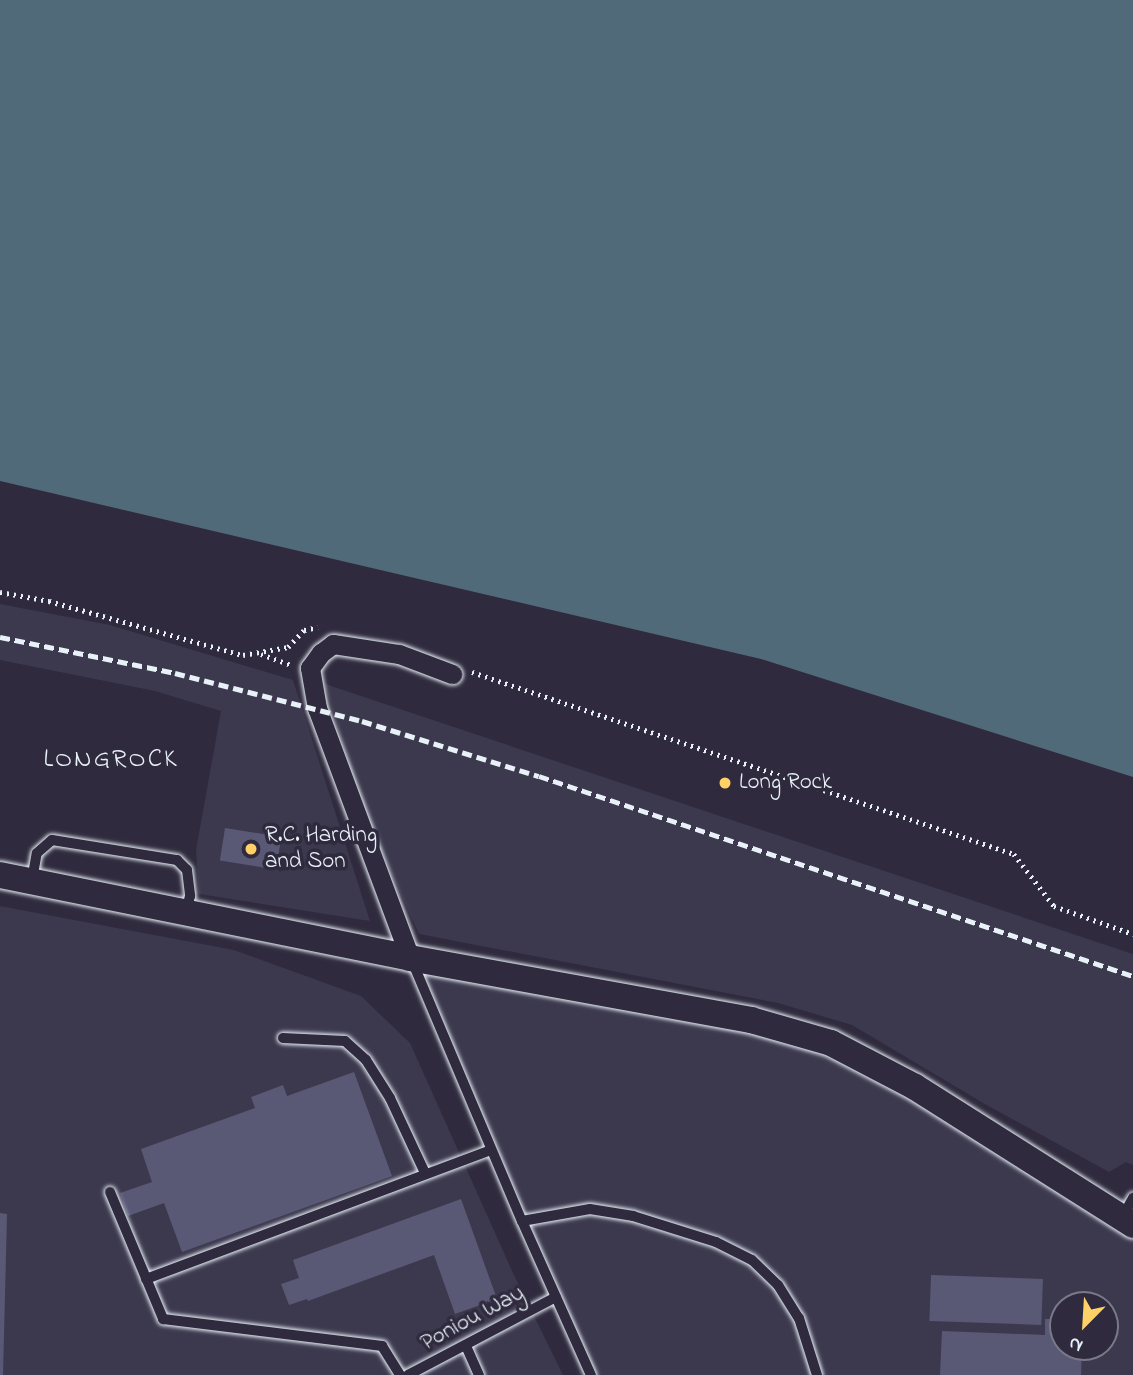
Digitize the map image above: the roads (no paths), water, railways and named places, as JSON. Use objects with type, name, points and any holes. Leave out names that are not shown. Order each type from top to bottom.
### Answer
[{"type":"street","points":[[410,958],[317,708],[310,668],[321,653],[333,644],[399,654],[461,672]]},
{"type":"street","points":[[0,875],[410,958],[751,1020],[831,1043],[915,1087],[1129,1214]]},
{"type":"lane","points":[[32,881],[37,853],[52,840],[177,860],[187,870],[190,896],[186,912]]},
{"type":"lane","points":[[410,958],[491,1150],[591,1375]]},
{"type":"lane","points":[[283,1038],[345,1041],[366,1060],[390,1098],[425,1173]]},
{"type":"lane","points":[[146,1279],[491,1150]]},
{"type":"lane","points":[[110,1192],[163,1319],[382,1346],[400,1375]]},
{"type":"lane","points":[[522,1221],[590,1209],[633,1216],[716,1242],[752,1260],[778,1285],[799,1318],[817,1375]]},
{"type":"lane","name":"Poniou Way","points":[[408,1375],[556,1297]]},
{"type":"lane","points":[[466,1346],[479,1375]]},
{"type":"water","points":[[0,0],[1133,0],[1133,777],[761,659],[0,481]]},
{"type":"railway","points":[[0,637],[175,673],[362,721],[539,776],[1133,976]]},
{"type":"place","name":"Long Rock","points":[[725,783]]},
{"type":"place","name":"R.C. Harding and Son","points":[[251,849]]},
{"type":"district","name":"LONGROCK","points":[[111,761]]}]
